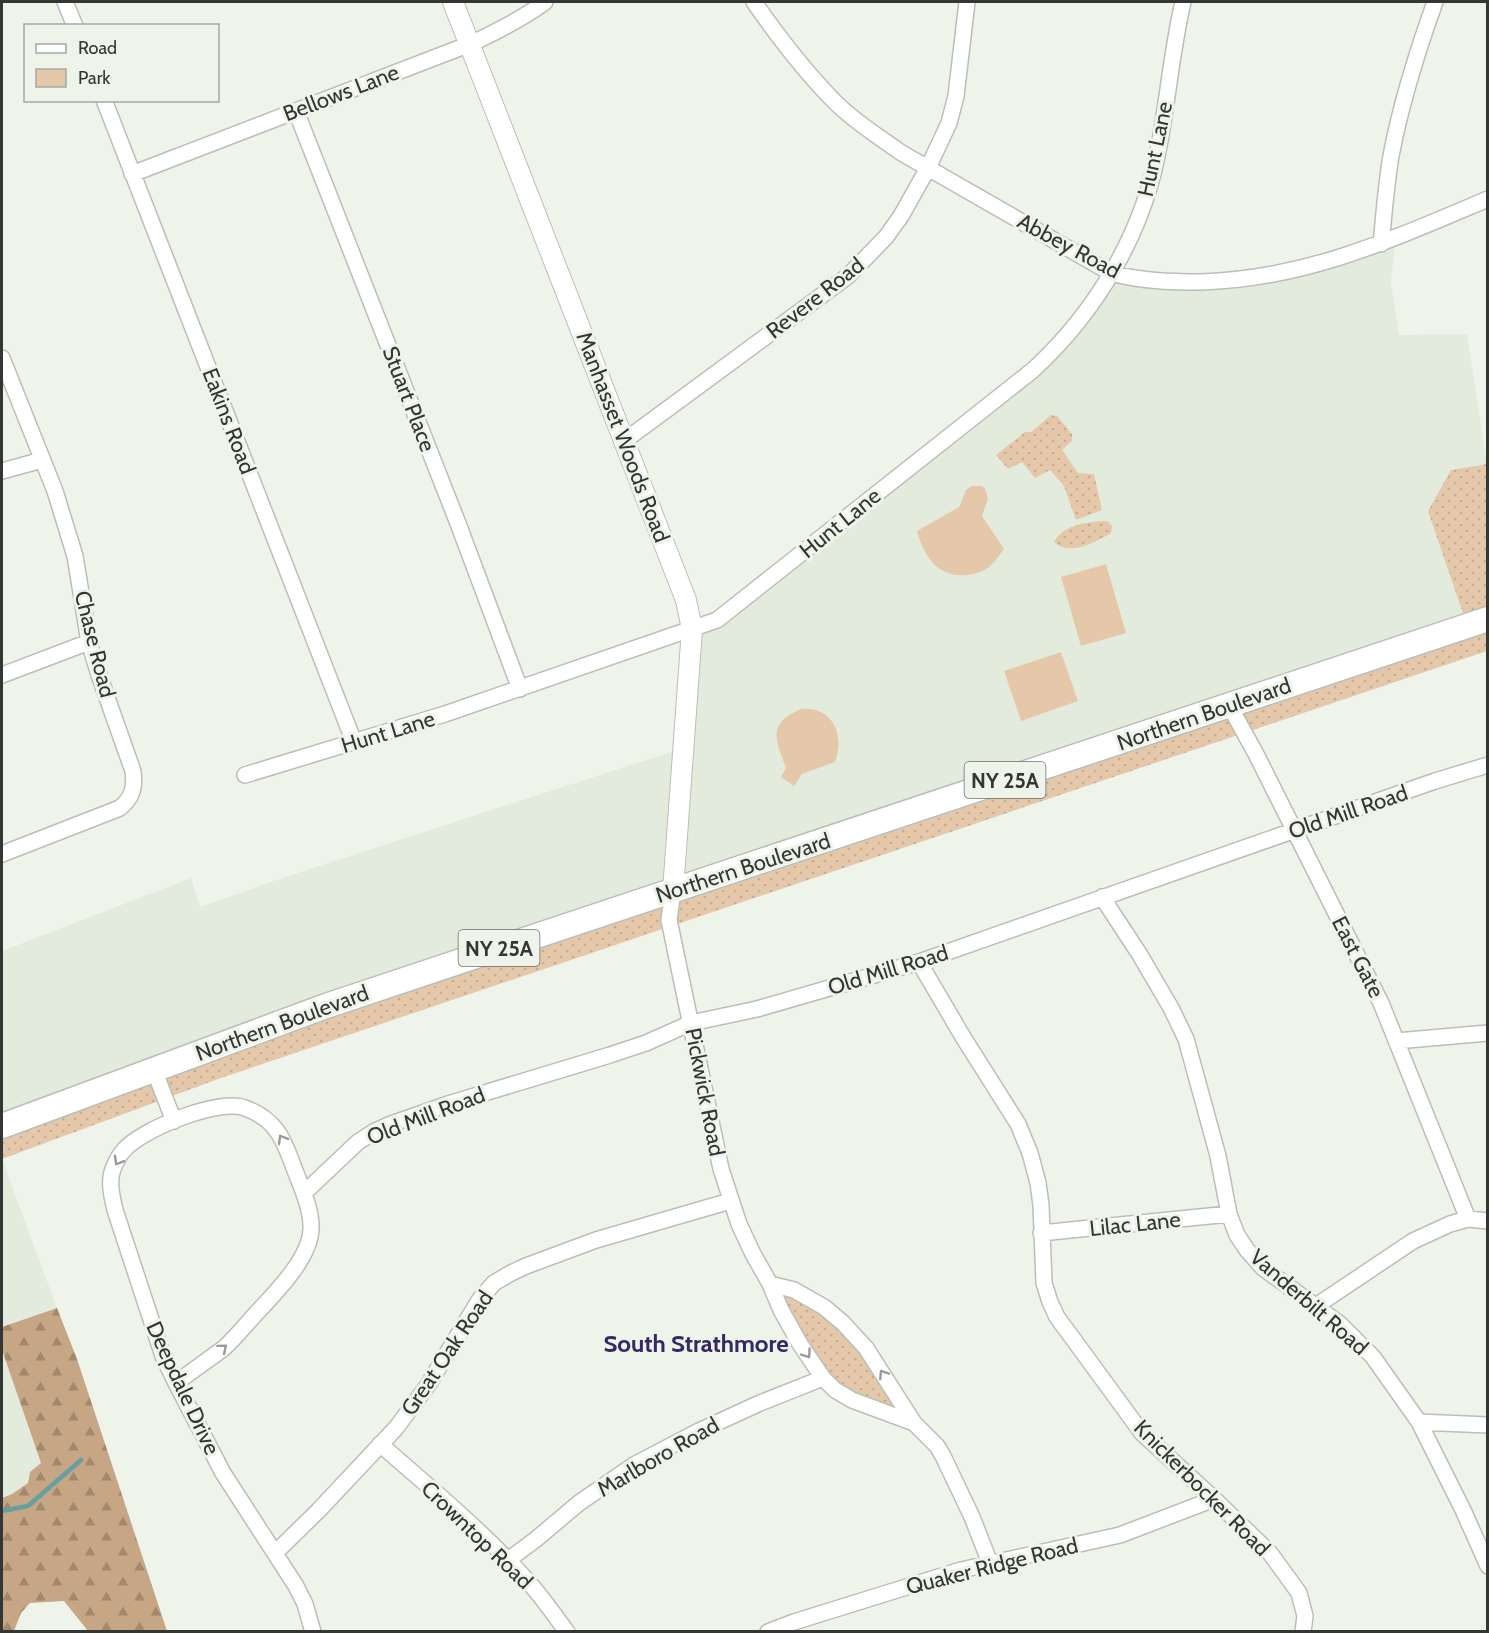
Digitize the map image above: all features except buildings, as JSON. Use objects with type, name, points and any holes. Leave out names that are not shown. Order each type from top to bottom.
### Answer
[{"type":"main road","name":"Northern Boulevard","points":[[2,1126],[326,1006],[1488,619]]},
{"type":"street","points":[[65,2],[74,24]]},
{"type":"street","name":"Manhasset Woods Road","points":[[453,2],[686,600],[692,629],[673,891]]},
{"type":"street","name":"Bellows Lane","points":[[132,174],[470,44],[490,35],[545,2]]},
{"type":"street","name":"Abbey Road","points":[[754,2],[807,73],[838,105],[867,129],[900,152],[1111,273],[1131,278],[1176,282],[1232,280],[1296,270],[1382,244],[1488,199]]},
{"type":"street","name":"Revere Road","points":[[624,441],[848,276],[886,237],[901,216],[928,168],[949,123],[956,96],[967,2]]},
{"type":"street","name":"Hunt Lane","points":[[245,775],[445,714],[711,622],[724,615],[1033,370],[1074,328],[1093,302],[1131,237],[1146,198],[1159,148],[1183,2]]},
{"type":"street","points":[[1382,244],[1391,158],[1418,49],[1436,2]]},
{"type":"street","name":"Eakins Road","points":[[105,102],[354,742]]},
{"type":"street","name":"Stuart Place","points":[[296,111],[459,526],[520,689]]},
{"type":"street","name":"Chase Road","points":[[2,358],[55,491],[75,556],[89,642],[133,771],[134,782],[130,797],[120,808],[2,854]]},
{"type":"street","points":[[2,471],[42,460]]},
{"type":"street","points":[[2,675],[89,642]]},
{"type":"street","name":"East Gate","points":[[1229,705],[1381,1003],[1468,1219]]},
{"type":"street","name":"Old Mill Road","points":[[304,1193],[358,1142],[375,1131],[448,1104],[646,1043],[691,1023],[758,1009],[919,962],[1488,765]]},
{"type":"street","name":"Pickwick Road","points":[[673,891],[669,920],[715,1146],[730,1201],[747,1243],[800,1344],[823,1378],[835,1390],[852,1400],[914,1423]]},
{"type":"street","name":"Vanderbilt Road","points":[[1102,897],[1140,955],[1186,1039],[1218,1156],[1229,1214],[1237,1235],[1263,1268],[1340,1324],[1372,1357],[1419,1422],[1488,1566]]},
{"type":"street","name":"Knickerbocker Road","points":[[919,962],[1018,1124],[1030,1153],[1041,1205],[1044,1282],[1057,1317],[1142,1433],[1270,1553],[1299,1593],[1305,1616],[1303,1632]]},
{"type":"street","points":[[1396,1041],[1488,1032]]},
{"type":"street","points":[[154,1070],[174,1121]]},
{"type":"street","name":"Deepdale Drive","points":[[304,1193],[285,1141],[273,1124],[258,1113],[243,1107],[225,1105],[174,1121],[144,1134],[124,1150],[113,1169],[111,1186],[115,1210],[140,1287],[176,1383],[223,1473],[296,1587],[305,1604],[313,1632]]},
{"type":"street","points":[[176,1383],[226,1346],[288,1279],[305,1251],[312,1230],[304,1193]]},
{"type":"street","name":"Great Oak Road","points":[[275,1553],[396,1428],[428,1385],[480,1299],[488,1288],[502,1277],[596,1240],[730,1201]]},
{"type":"street","name":"Lilac Lane","points":[[1041,1233],[1229,1214]]},
{"type":"street","points":[[1316,1306],[1413,1241],[1450,1224],[1468,1219],[1488,1221]]},
{"type":"street","name":"Pickwick Road","points":[[770,1284],[794,1290],[824,1307],[843,1323],[866,1348],[914,1423],[944,1456],[990,1563]]},
{"type":"street","name":"Marlboro Road","points":[[508,1560],[579,1503],[634,1466],[699,1431],[823,1378]]},
{"type":"street","points":[[1419,1422],[1488,1425]]},
{"type":"street","name":"Crowntop Road","points":[[380,1444],[508,1560],[544,1600],[567,1632]]},
{"type":"street","name":"Quaker Ridge Road","points":[[768,1632],[939,1577],[990,1563],[1120,1535],[1214,1499]]},
{"type":"shaded area","points":[[1395,240],[1391,283],[1399,335],[1467,334],[1487,464],[1451,471],[1467,626],[2,1127],[2,951],[191,878],[200,907],[279,879],[683,748],[692,629],[708,624],[1033,370],[1110,273],[1222,281]]},
{"type":"shaded area","points":[[2,1159],[57,1308],[2,1327]]},
{"type":"shaded area","points":[[2,1350],[41,1463],[30,1472],[28,1483],[2,1498]]},
{"type":"green space","points":[[1051,415],[1057,416],[1072,434],[1072,441],[1062,450],[1078,473],[1094,474],[1102,510],[1076,520],[1064,486],[1050,470],[1035,478],[1022,462],[1008,469],[996,455],[1025,432],[1031,432]]},
{"type":"green space","points":[[1487,464],[1487,651],[221,1078],[2,1159],[2,1127],[1467,625],[1428,511],[1451,470]]},
{"type":"green space","points":[[972,486],[985,488],[988,499],[982,516],[1004,549],[985,570],[971,575],[957,575],[948,573],[934,564],[928,557],[917,531],[959,507],[966,490]]},
{"type":"green space","points":[[1108,521],[1112,526],[1111,533],[1090,544],[1067,548],[1054,542],[1068,528]]},
{"type":"green space","points":[[1106,564],[1126,633],[1081,646],[1061,577]]},
{"type":"green space","points":[[1061,652],[1078,701],[1021,721],[1004,671]]},
{"type":"green space","points":[[801,709],[812,709],[828,717],[837,733],[838,752],[835,762],[802,774],[794,786],[781,777],[786,768],[779,749],[777,734],[782,721]]},
{"type":"green space","points":[[770,1284],[843,1323],[914,1423],[835,1390]]},
{"type":"green space","points":[[57,1308],[77,1359],[167,1631],[88,1631],[64,1601],[30,1603],[21,1613],[14,1631],[2,1631],[2,1498],[28,1483],[30,1472],[41,1463],[2,1350],[2,1327]]},
{"type":"waterway","points":[[2,1511],[28,1506],[81,1460]]},
{"type":"district","name":"South Strathmore","points":[[696,1343]]}]
